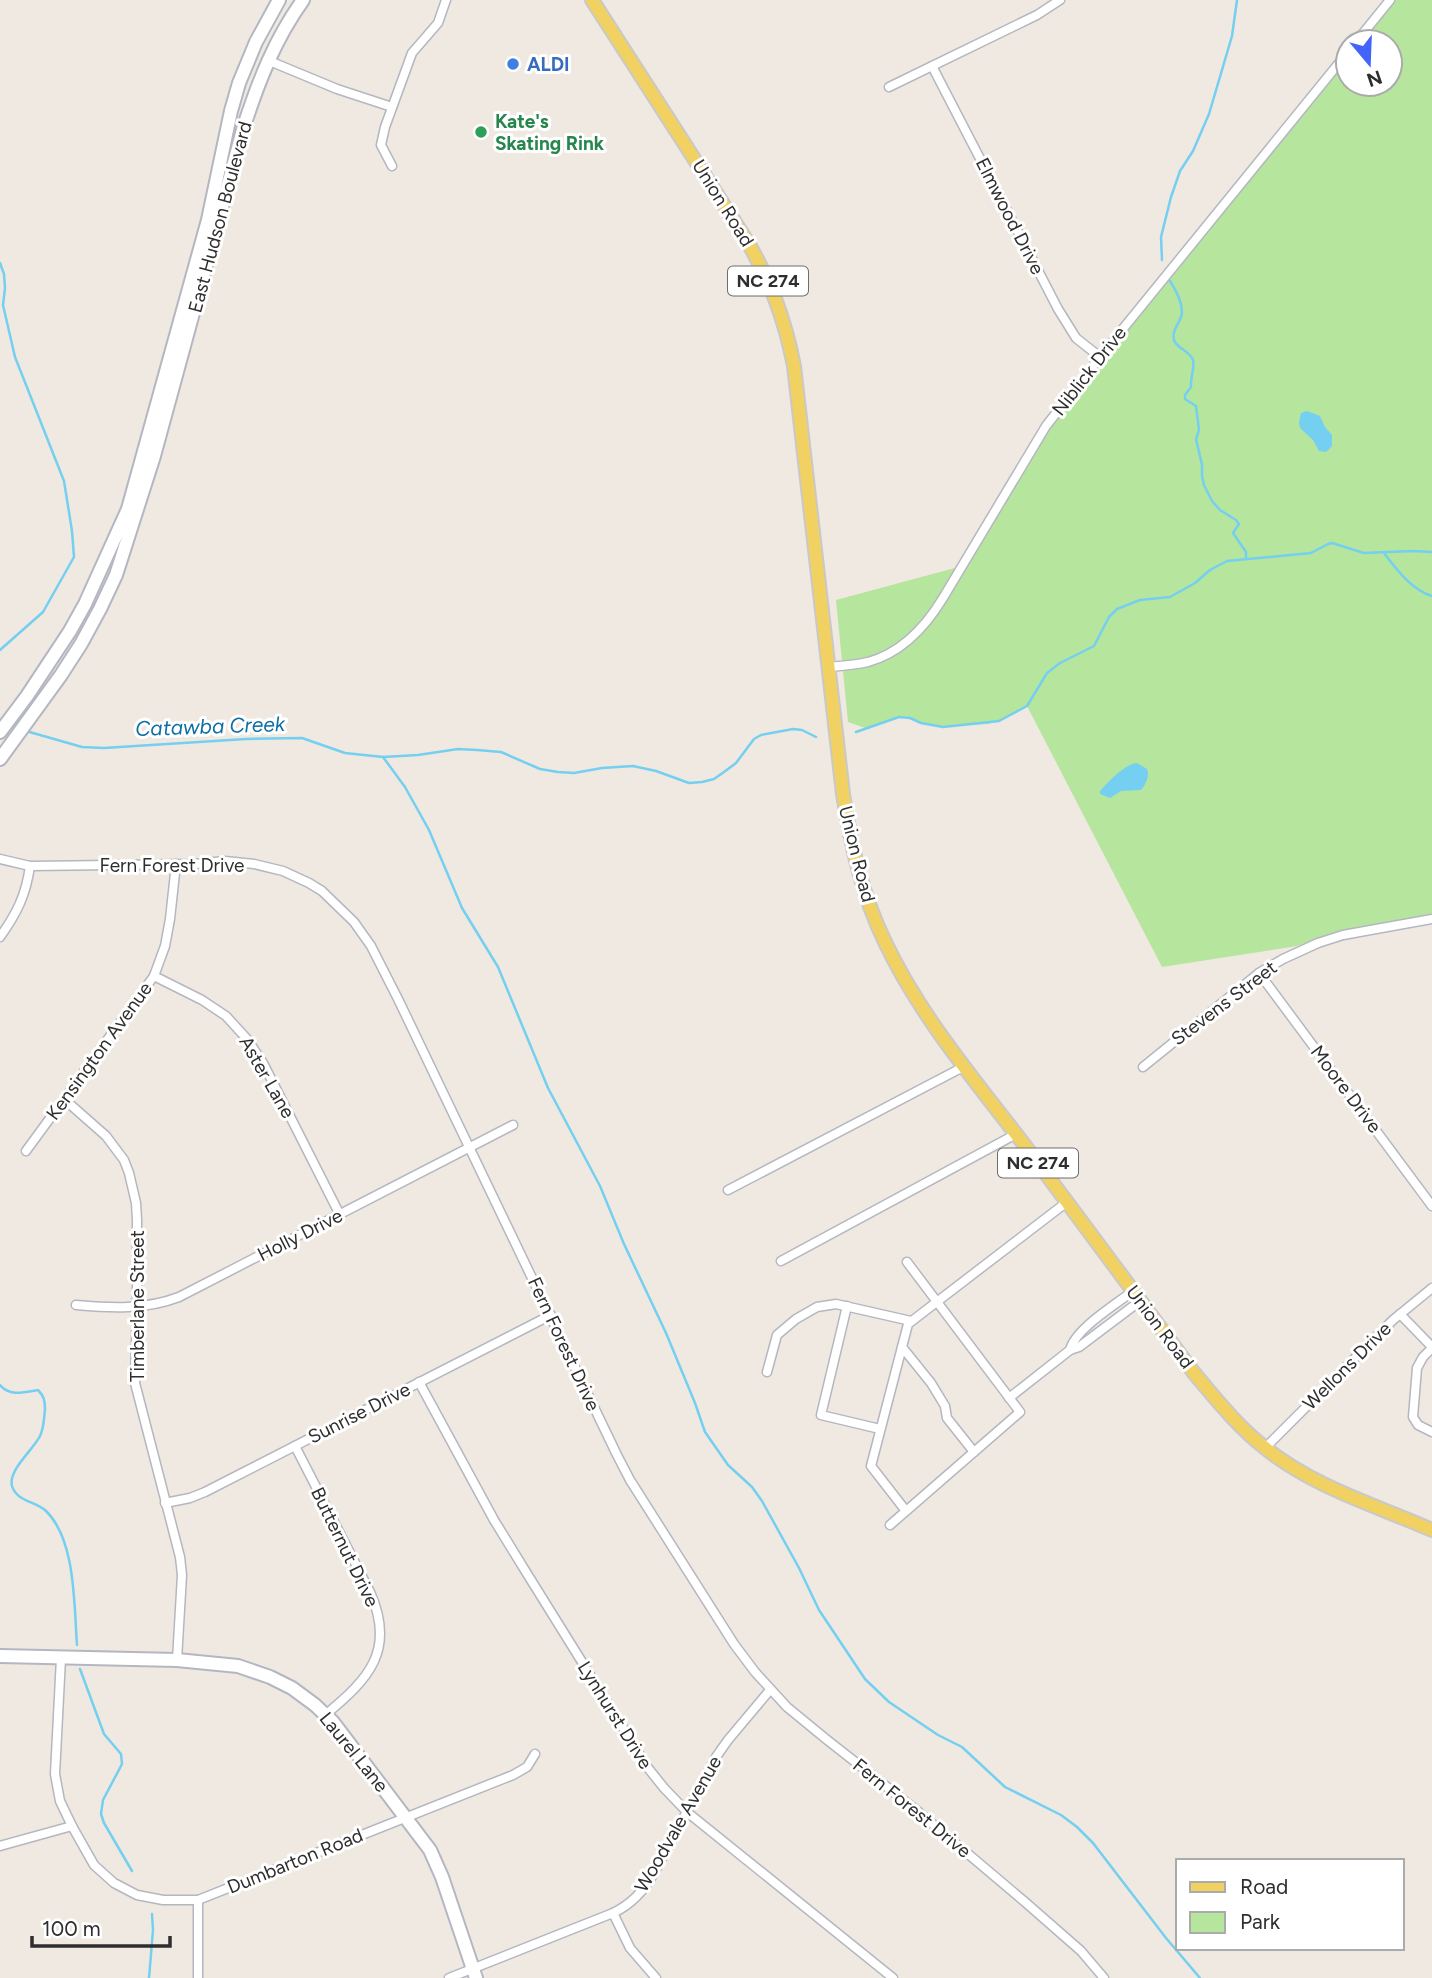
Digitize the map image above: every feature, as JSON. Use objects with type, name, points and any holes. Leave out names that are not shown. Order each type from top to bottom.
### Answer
[{"type":"main road","name":"East Hudson Boulevard","points":[[0,759],[81,644],[116,575],[208,220],[231,111],[256,42],[279,0]]},
{"type":"main road","name":"East Hudson Boulevard","points":[[0,732],[64,642],[85,604],[128,509],[152,441],[244,126],[267,61],[303,0]]},
{"type":"main road","name":"Union Road","points":[[592,0],[745,237],[778,303],[794,366],[843,794],[854,856],[873,914],[896,964],[929,1018],[1137,1296],[1238,1424],[1265,1448],[1300,1471],[1342,1493],[1432,1530]]},
{"type":"main road","name":"Laurel Lane","points":[[0,1656],[212,1662],[270,1676],[292,1688],[326,1715],[345,1737],[430,1850],[442,1877],[474,1973]]},
{"type":"street","points":[[391,166],[381,141],[392,107],[412,53],[438,23],[446,0]]},
{"type":"street","points":[[888,87],[1037,15],[1060,0]]},
{"type":"street","points":[[1367,28],[1390,0]]},
{"type":"street","points":[[267,61],[337,89],[392,107]]},
{"type":"street","name":"Elmwood Drive","points":[[932,66],[1058,309],[1076,338],[1100,357]]},
{"type":"street","name":"Niblick Drive","points":[[829,667],[874,660],[909,639],[929,620],[1046,426],[1334,69]]},
{"type":"street","name":"Fern Forest Drive","points":[[0,859],[30,866],[225,861],[268,867],[309,883],[344,911],[363,934],[376,957],[630,1480],[734,1644],[770,1690],[807,1724],[915,1809],[1025,1902],[1081,1951],[1104,1978]]},
{"type":"street","name":"Kensington Avenue","points":[[26,1151],[155,976],[165,946],[176,864]]},
{"type":"street","points":[[0,937],[16,914],[25,894],[30,866]]},
{"type":"street","name":"Stevens Street","points":[[1143,1067],[1259,973],[1296,952],[1332,938],[1432,919]]},
{"type":"street","name":"Moore Drive","points":[[1259,973],[1432,1206]]},
{"type":"street","name":"Aster Lane","points":[[155,976],[202,1000],[226,1016],[247,1039],[263,1063],[340,1215]]},
{"type":"street","points":[[728,1190],[965,1066]]},
{"type":"street","name":"Timberlane Street","points":[[64,1099],[106,1136],[124,1160],[136,1203],[135,1382],[181,1565],[177,1660]]},
{"type":"street","name":"Holly Drive","points":[[76,1305],[137,1307],[163,1303],[179,1297],[513,1125]]},
{"type":"street","points":[[781,1261],[1016,1134]]},
{"type":"street","points":[[906,1511],[871,1466],[908,1324],[1067,1202]]},
{"type":"street","points":[[890,1525],[1020,1412],[907,1262]]},
{"type":"street","name":"Wellons Drive","points":[[1265,1448],[1401,1314],[1432,1288]]},
{"type":"street","points":[[1009,1398],[1070,1350],[1072,1342],[1081,1332],[1137,1296]]},
{"type":"street","points":[[768,1372],[777,1335],[796,1319],[817,1307],[836,1304],[911,1321]]},
{"type":"street","points":[[847,1306],[821,1415],[880,1429]]},
{"type":"street","points":[[1401,1314],[1432,1348],[1417,1368],[1413,1417],[1418,1425],[1432,1432]]},
{"type":"street","name":"Sunrise Drive","points":[[165,1503],[197,1496],[551,1315]]},
{"type":"street","points":[[902,1347],[931,1383],[946,1406],[947,1418],[974,1452]]},
{"type":"street","name":"Lynhurst Drive","points":[[419,1382],[526,1572],[648,1768],[687,1812],[893,1978]]},
{"type":"street","name":"Butternut Drive","points":[[295,1446],[370,1592],[379,1621],[378,1646],[373,1664],[364,1680],[326,1715]]},
{"type":"street","name":"Dumbarton Road","points":[[61,1658],[55,1774],[60,1801],[94,1865],[114,1883],[137,1895],[163,1900],[198,1900],[513,1775],[527,1767],[535,1754]]},
{"type":"street","name":"Woodvale Avenue","points":[[449,1978],[474,1973],[612,1913],[634,1900],[647,1886],[716,1757],[770,1690]]},
{"type":"street","points":[[0,1846],[72,1826]]},
{"type":"street","points":[[198,1900],[198,1978]]},
{"type":"street","points":[[612,1913],[630,1948],[656,1978]]},
{"type":"green space","points":[[1395,0],[1432,0],[1432,914],[1345,931],[1297,946],[1162,967],[1027,706],[988,724],[943,727],[899,717],[868,729],[848,722],[836,600],[966,565],[1049,427],[1334,74],[1334,98],[1404,98],[1404,28],[1372,28]]},
{"type":"water","points":[[1307,411],[1320,416],[1332,435],[1332,446],[1326,452],[1319,451],[1313,440],[1300,428],[1301,413]]},
{"type":"water","points":[[1137,763],[1148,772],[1141,790],[1121,791],[1110,798],[1100,794],[1117,774]]},
{"type":"waterway","points":[[1162,260],[1161,237],[1171,197],[1180,171],[1193,151],[1209,114],[1232,36],[1237,0]]},
{"type":"waterway","points":[[0,263],[4,274],[3,305],[15,357],[64,481],[74,557],[43,612],[0,650]]},
{"type":"waterway","points":[[1170,281],[1182,309],[1174,340],[1193,360],[1191,387],[1185,399],[1196,406],[1199,430],[1196,439],[1204,485],[1220,510],[1239,524],[1233,533],[1246,552],[1246,559]]},
{"type":"waterway","name":"Catawba Creek","points":[[856,732],[899,717],[943,727],[999,721],[1027,706],[1047,673],[1060,663],[1094,646],[1109,617],[1117,609],[1140,600],[1170,597],[1227,561],[1311,553],[1332,543],[1364,553],[1432,552]]},
{"type":"waterway","points":[[1384,553],[1411,584],[1432,596]]},
{"type":"waterway","name":"Catawba Creek","points":[[26,731],[82,747],[104,748],[302,738],[345,753],[383,757],[458,749],[477,750],[501,752],[540,769],[558,772],[574,773],[633,766],[689,783],[714,779],[736,763],[754,739],[761,735],[793,729],[816,737]]},
{"type":"waterway","points":[[383,757],[405,787],[429,830],[462,908],[498,967],[548,1088],[600,1186],[666,1333],[705,1432],[728,1465],[752,1487],[762,1501],[819,1610],[865,1679],[889,1702],[938,1735],[962,1747],[1005,1787],[1061,1815],[1077,1827],[1093,1843],[1176,1950]]},
{"type":"waterway","points":[[0,1385],[13,1392],[38,1390],[44,1399],[44,1423],[41,1433],[17,1467],[12,1486],[22,1498],[46,1511],[56,1523],[63,1539],[72,1574],[77,1645]]},
{"type":"waterway","points":[[80,1669],[104,1734],[121,1754],[122,1764],[103,1800],[101,1814],[132,1871]]},
{"type":"waterway","points":[[149,1978],[152,1914]]},
{"type":"waterway","points":[[1176,1950],[1200,1978]]},
{"type":"place","name":"ALDI","points":[[513,64]]},
{"type":"place","name":"Kate's Skating Rink","points":[[481,132]]}]
